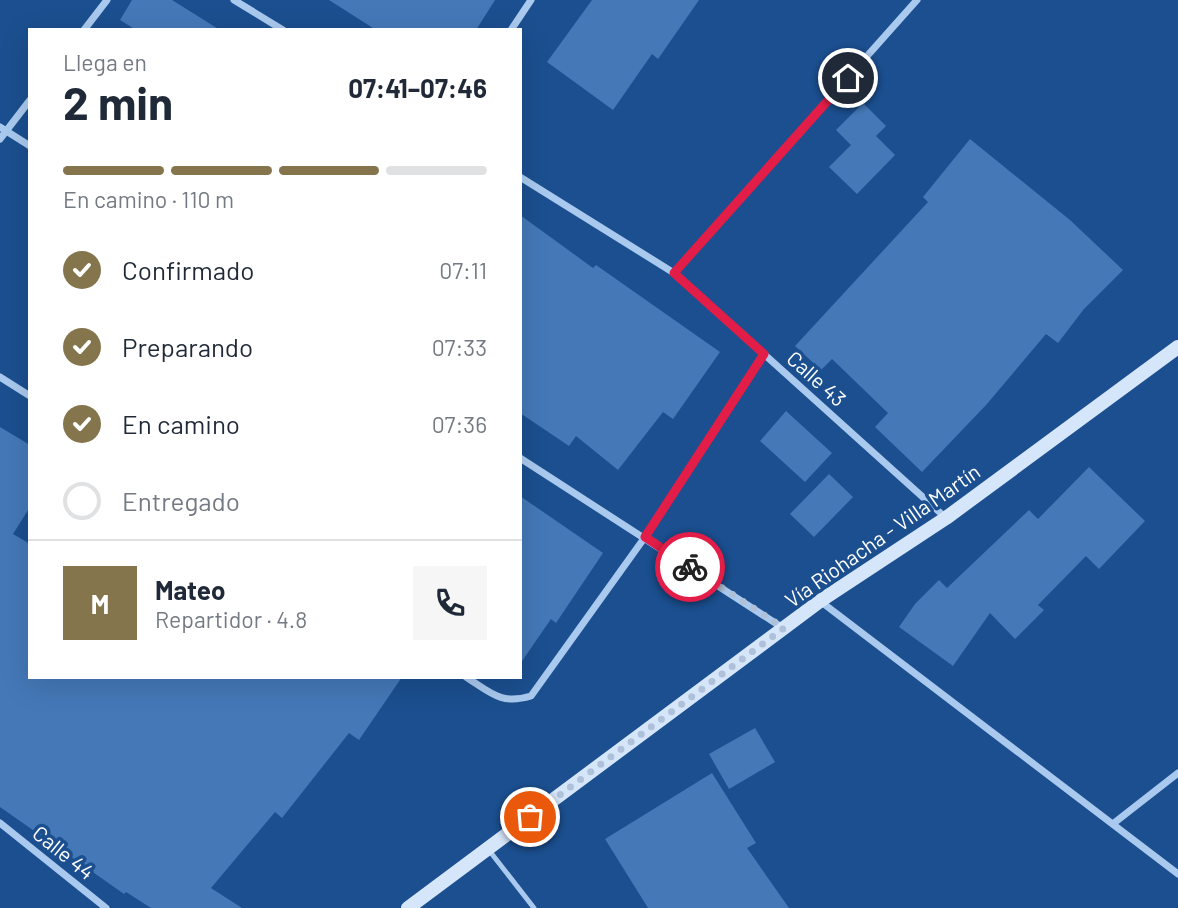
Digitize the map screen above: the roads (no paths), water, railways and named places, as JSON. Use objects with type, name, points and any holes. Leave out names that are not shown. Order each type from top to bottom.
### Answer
[{"type":"main road","name":"Vía Riohacha - Villa Martín","points":[[408,908],[820,601],[946,518],[1178,347]]},
{"type":"street","points":[[86,28],[107,0]]},
{"type":"street","points":[[234,0],[279,28]]},
{"type":"street","points":[[512,28],[531,0]]},
{"type":"street","points":[[674,273],[917,0]]},
{"type":"street","points":[[0,139],[3,129],[28,102]]},
{"type":"street","points":[[3,129],[28,145]]},
{"type":"street","name":"Calle 43","points":[[522,178],[674,273],[946,518]]},
{"type":"street","points":[[469,679],[497,697],[515,701],[531,696],[645,537],[764,354]]},
{"type":"street","points":[[0,377],[28,395]]},
{"type":"street","points":[[522,459],[784,628]]},
{"type":"street","points":[[820,601],[1178,874]]},
{"type":"street","points":[[1114,823],[1178,773]]},
{"type":"street","name":"Calle 44","points":[[0,823],[106,908]]},
{"type":"lane","points":[[488,849],[534,908]]}]
